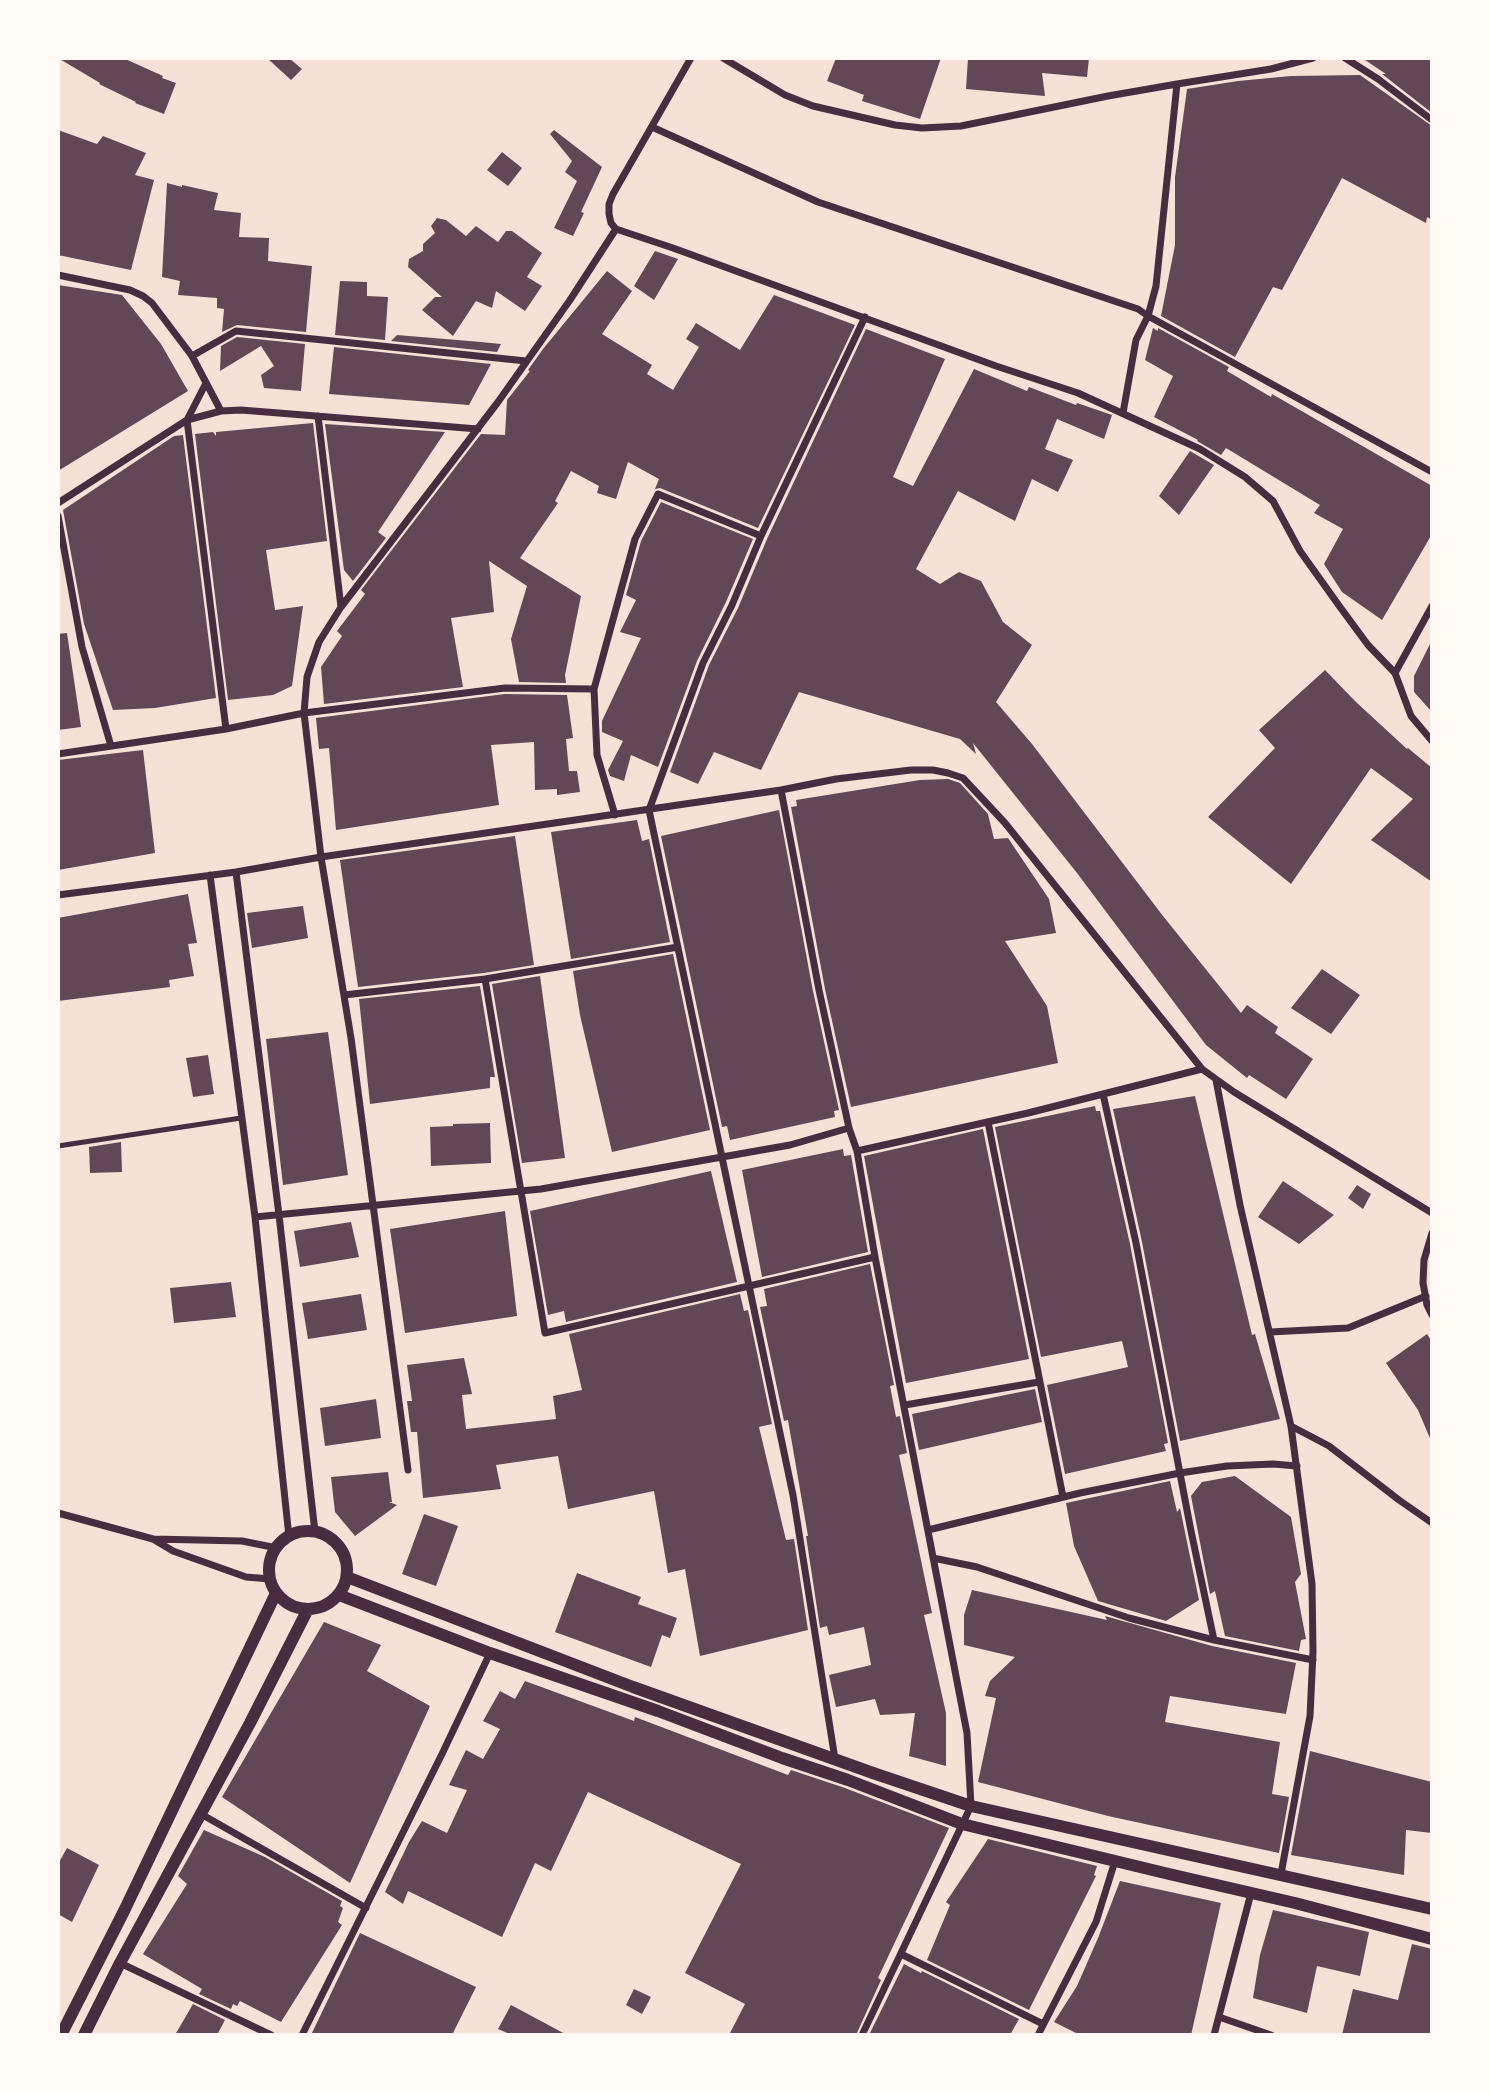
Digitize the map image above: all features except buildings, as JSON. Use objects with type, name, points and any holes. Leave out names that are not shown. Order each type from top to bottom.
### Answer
[{"type":"street","points":[[691,58],[613,194],[609,204],[611,223],[616,229],[1078,393],[1200,449],[1245,477],[1273,501],[1300,551],[1367,645],[1395,673],[1411,716],[1432,741]]},
{"type":"street","points":[[723,58],[785,95],[813,106],[895,125],[922,128],[961,126],[1108,96],[1271,69],[1313,58]]},
{"type":"street","points":[[1345,58],[1432,120]]},
{"type":"street","points":[[1123,413],[1136,340],[1148,316],[1156,286],[1177,84]]},
{"type":"street","points":[[652,127],[818,202],[1138,309],[1432,472]]},
{"type":"street","points":[[408,1470],[344,995],[321,857],[304,713],[307,677],[319,642],[341,607],[478,429],[570,300],[616,229]]},
{"type":"street","points":[[58,275],[130,290],[144,296],[192,356],[221,411]]},
{"type":"street","points":[[835,1759],[793,1495],[649,810],[703,663],[865,317]]},
{"type":"street","points":[[192,356],[236,331],[526,361]]},
{"type":"street","points":[[206,383],[187,420],[226,729]]},
{"type":"street","points":[[58,503],[187,420],[221,411],[241,410],[478,429]]},
{"type":"street","points":[[318,416],[341,607]]},
{"type":"street","points":[[615,815],[597,755],[594,689],[635,539],[658,494],[761,536]]},
{"type":"street","points":[[58,516],[82,647],[111,746]]},
{"type":"street","points":[[1395,673],[1432,606]]},
{"type":"street","points":[[58,754],[226,729],[304,713],[505,688],[594,689]]},
{"type":"street","points":[[58,895],[236,872],[321,857],[781,790],[836,779],[911,771],[933,770],[948,773],[963,778],[1005,823],[1202,1069],[1234,1092],[1432,1213]]},
{"type":"street","points":[[781,790],[819,990],[849,1128],[857,1151],[967,1733],[971,1806],[862,2035]]},
{"type":"street","points":[[236,872],[315,1532]]},
{"type":"street","points":[[210,875],[255,1217],[289,1537]]},
{"type":"street","points":[[344,995],[485,979],[678,947]]},
{"type":"street","points":[[485,979],[545,1334],[875,1257]]},
{"type":"street","points":[[857,1151],[1202,1069]]},
{"type":"street","points":[[1216,1079],[1240,1205],[1291,1426],[1312,1584],[1313,1660],[1310,1716],[1281,1874]]},
{"type":"street","points":[[1103,1094],[1136,1243],[1214,1640]]},
{"type":"street","points":[[988,1122],[1063,1497]]},
{"type":"street","points":[[255,1217],[541,1189],[789,1146],[849,1128]]},
{"type":"street","points":[[1432,1233],[1424,1260],[1423,1283],[1427,1305],[1432,1315]]},
{"type":"street","points":[[1270,1332],[1348,1328],[1426,1296]]},
{"type":"street","points":[[905,1405],[1039,1382]]},
{"type":"street","points":[[1291,1426],[1329,1446],[1432,1523]]},
{"type":"street","points":[[928,1530],[1063,1497],[1180,1473],[1227,1466],[1297,1466]]},
{"type":"street","points":[[58,1513],[153,1539],[242,1541],[277,1548]]},
{"type":"street","points":[[302,1532],[315,1532],[328,1537],[340,1547],[346,1559],[347,1577],[339,1595],[329,1604],[308,1609],[291,1605],[276,1593],[270,1579],[269,1566],[280,1543],[302,1532]]},
{"type":"street","points":[[153,1539],[173,1551],[246,1577],[270,1579]]},
{"type":"street","points":[[933,1558],[977,1567],[1129,1618],[1214,1640],[1313,1660]]},
{"type":"street","points":[[347,1577],[621,1682],[971,1806],[1432,1909]]},
{"type":"street","points":[[61,2035],[124,1911],[276,1593]]},
{"type":"street","points":[[339,1595],[490,1653],[658,1711],[962,1824],[1432,1938]]},
{"type":"street","points":[[84,2035],[308,1609]]},
{"type":"street","points":[[302,2035],[443,1754],[490,1653]]},
{"type":"street","points":[[201,1814],[366,1908]]},
{"type":"street","points":[[1038,2035],[1096,1922],[1115,1861]]},
{"type":"street","points":[[1214,2035],[1251,1893]]},
{"type":"street","points":[[901,1954],[1043,2024]]},
{"type":"street","points":[[120,1963],[271,2035]]},
{"type":"street","points":[[1219,2017],[1271,2035]]},
{"type":"lane","points":[[58,1146],[241,1118]]}]
